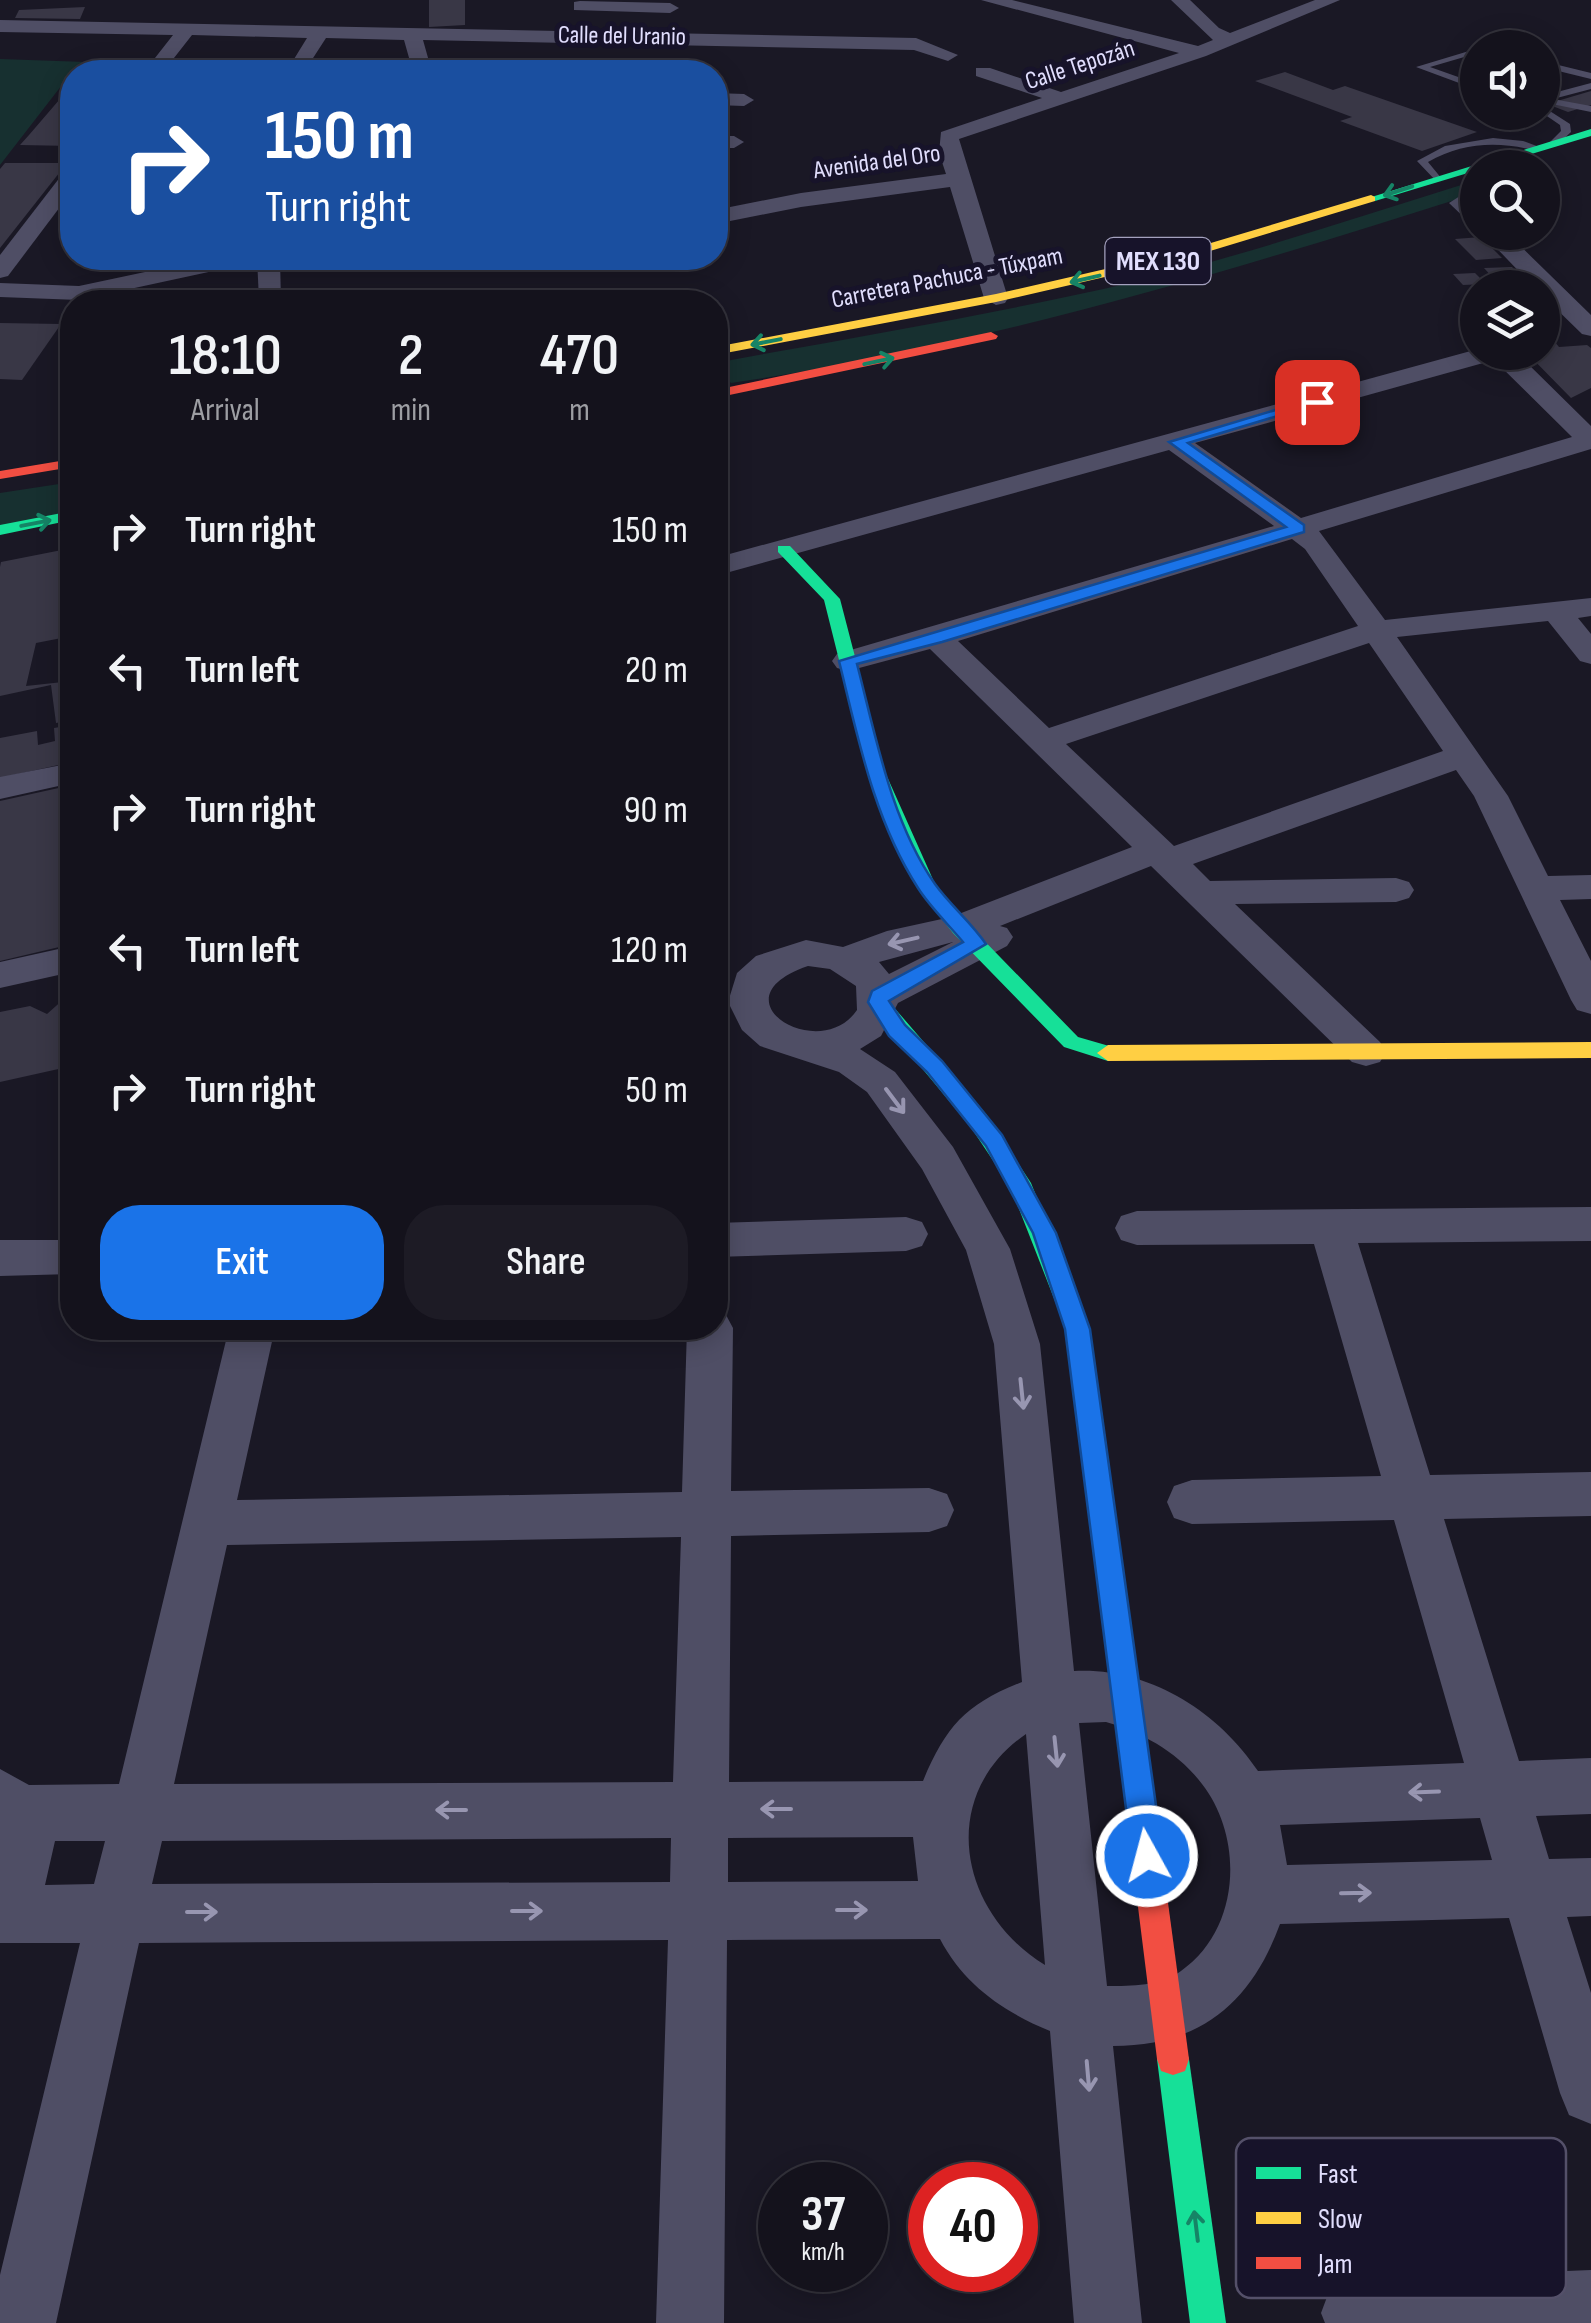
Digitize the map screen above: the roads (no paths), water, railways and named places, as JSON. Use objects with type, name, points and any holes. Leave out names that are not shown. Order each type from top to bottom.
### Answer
[{"type":"street","points":[[990,0],[1199,52]]},
{"type":"street","points":[[1180,0],[1212,32],[1227,40]]},
{"type":"street","name":"Calle Tepozán","points":[[949,144],[1060,98],[1199,52],[1331,0]]},
{"type":"street","points":[[567,36],[581,3],[670,8]]},
{"type":"street","points":[[0,26],[412,33],[481,49],[501,36],[916,44],[948,56]]},
{"type":"street","points":[[162,60],[187,29]]},
{"type":"street","points":[[303,60],[321,31]]},
{"type":"street","points":[[412,33],[419,60]]},
{"type":"street","points":[[983,72],[1060,98]]},
{"type":"street","points":[[728,100],[744,100]]},
{"type":"street","name":"Carretera Pachuca - Túxpam","points":[[728,349],[996,298],[1187,254],[1591,132]]},
{"type":"street","points":[[949,144],[996,298]]},
{"type":"street","name":"Avenida del Oro","points":[[801,200],[949,144]]},
{"type":"street","name":"Avenida del Oro","points":[[728,214],[801,200],[960,179]]},
{"type":"street","points":[[0,272],[60,194]]},
{"type":"street","points":[[1510,250],[1591,330]]},
{"type":"street","points":[[93,290],[185,270]]},
{"type":"street","points":[[0,290],[60,292]]},
{"type":"street","points":[[728,391],[1022,328]]},
{"type":"street","points":[[728,564],[1460,362]]},
{"type":"street","points":[[848,661],[936,638],[1590,440],[1520,370]]},
{"type":"street","points":[[1176,442],[1316,543],[1464,756],[1539,888],[1591,1000]]},
{"type":"street","points":[[0,475],[60,464]]},
{"type":"street","points":[[0,530],[60,518]]},
{"type":"street","points":[[784,549],[832,599],[876,772],[902,839],[926,886],[968,936],[1070,1042],[1086,1050],[1591,1050]]},
{"type":"street","points":[[1043,741],[1377,630],[1591,608]]},
{"type":"street","points":[[1556,611],[1591,654]]},
{"type":"street","points":[[936,638],[1366,1052]]},
{"type":"street","points":[[847,960],[887,944],[968,936],[1174,869],[1464,756]]},
{"type":"street","points":[[0,788],[60,775]]},
{"type":"street","points":[[1174,869],[1396,890]]},
{"type":"street","points":[[1539,888],[1591,887]]},
{"type":"street","points":[[816,1046],[856,1035],[870,1024],[878,999],[968,936]]},
{"type":"street","points":[[1108,2323],[1017,1344],[988,1249],[938,1158],[881,1082],[852,1062],[816,1046],[795,1044],[757,1026],[747,1011],[745,994],[752,979],[765,966],[784,957],[806,953],[847,960],[863,969],[897,1030],[934,1066],[994,1140],[1044,1233],[1078,1329],[1208,2323]]},
{"type":"street","points":[[0,976],[60,961]]},
{"type":"street","points":[[1137,1228],[1591,1224]]},
{"type":"street","points":[[1331,1226],[1591,2093]]},
{"type":"street","points":[[728,1240],[906,1234]]},
{"type":"street","points":[[0,1258],[60,1256]]},
{"type":"street","points":[[22,2323],[249,1340]]},
{"type":"street","points":[[690,2323],[710,1340]]},
{"type":"street","points":[[1192,1502],[1591,1494]]},
{"type":"street","points":[[207,1523],[928,1510]]},
{"type":"street","points":[[1106,1696],[1127,1702],[1158,1712],[1203,1745],[1242,1799],[1258,1844],[1259,1895],[1239,1953],[1202,1993],[1155,2015],[1103,2018],[1050,2003],[1003,1974],[967,1931],[946,1882],[939,1830],[949,1783],[972,1742],[1006,1714],[1050,1697],[1106,1696]]},
{"type":"street","points":[[1242,1799],[1591,1786]]},
{"type":"street","points":[[9,1805],[140,1812],[944,1809]]},
{"type":"street","points":[[0,1910],[15,1890],[25,1865],[28,1841],[9,1805]]},
{"type":"street","points":[[1259,1895],[1591,1887]]},
{"type":"street","points":[[0,1910],[958,1910]]},
{"type":"street","points":[[1354,2313],[1591,2303]]},
{"type":"lane","points":[[1460,54],[1421,64],[1426,70],[1460,79]]},
{"type":"lane","points":[[1560,68],[1591,76]]},
{"type":"lane","points":[[1560,95],[1591,86]]},
{"type":"lane","points":[[1560,103],[1591,109]]},
{"type":"lane","points":[[1546,145],[1566,132],[1560,121]]}]
